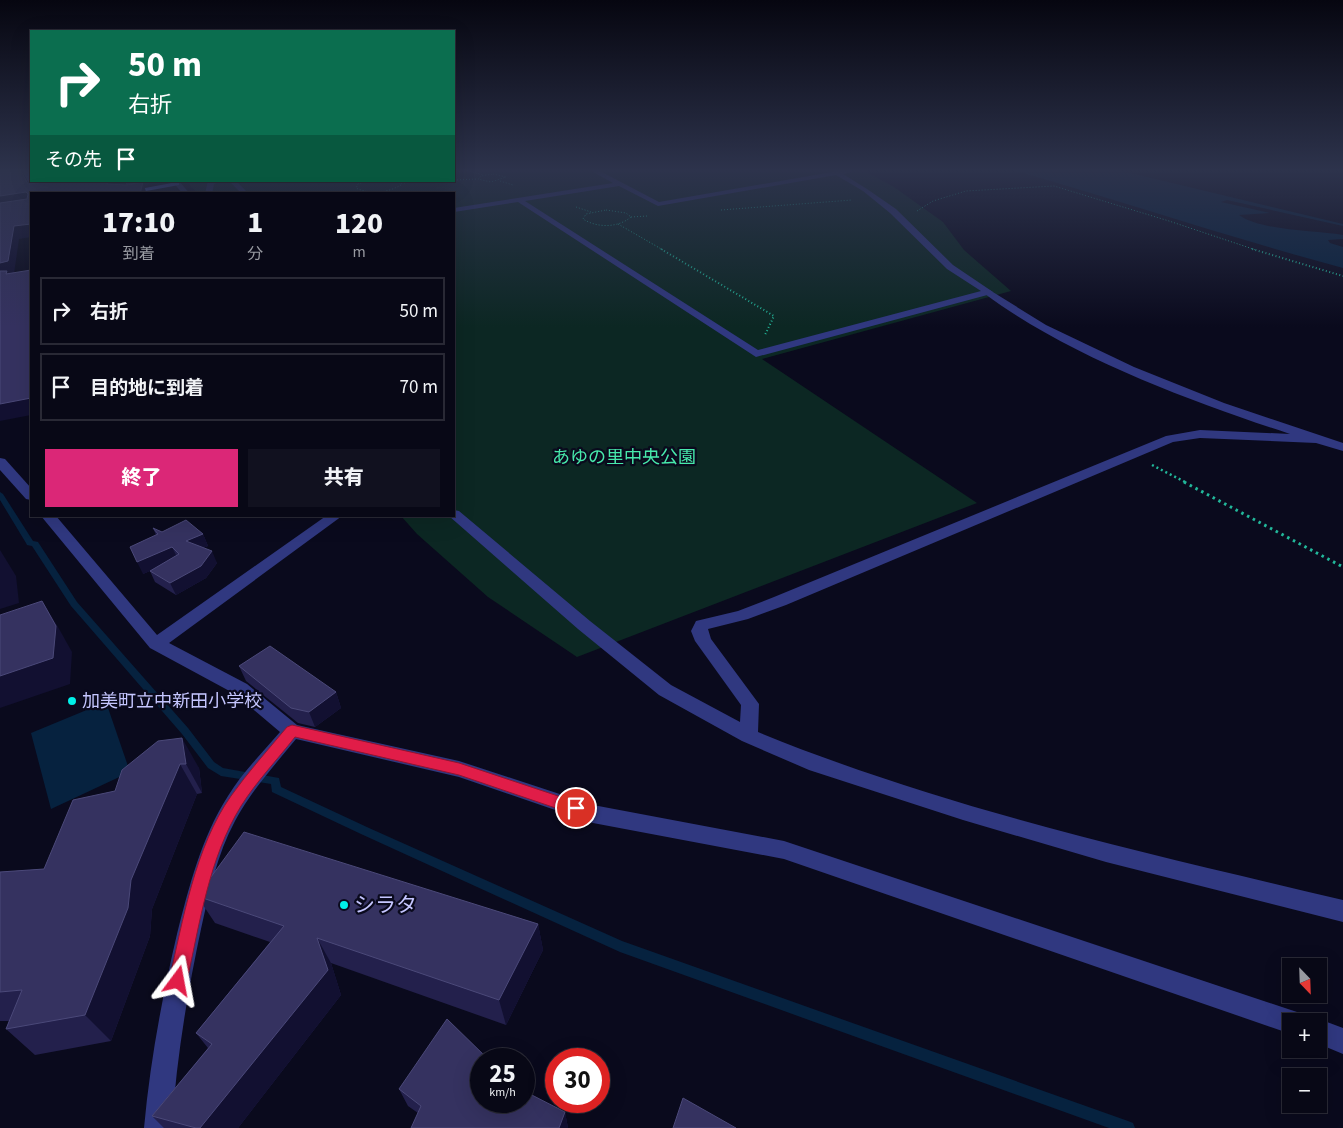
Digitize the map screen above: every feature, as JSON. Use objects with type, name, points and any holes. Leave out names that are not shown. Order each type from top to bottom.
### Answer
[{"type":"street","points":[[553,222],[756,354],[988,292]]},
{"type":"street","points":[[904,222],[950,267],[1010,309],[1040,326],[1139,374],[1216,405],[1343,447]]},
{"type":"street","points":[[749,736],[750,704],[703,642],[699,631],[702,625],[742,615],[772,604],[1170,439],[1200,434],[1315,439]]},
{"type":"street","points":[[0,462],[30,495]]},
{"type":"street","points":[[455,515],[584,625],[665,690],[749,736],[816,764],[963,811],[1106,853],[1343,911]]},
{"type":"street","points":[[49,517],[156,644],[241,689],[292,731],[459,769],[593,814],[784,850],[1282,1019]]},
{"type":"street","points":[[156,644],[334,517]]},
{"type":"street","points":[[158,1128],[161,1082],[174,998],[200,886],[219,832],[240,796],[292,731]]},
{"type":"street","points":[[1327,1035],[1343,1042]]},
{"type":"path","points":[[588,222],[596,225],[626,222]]},
{"type":"path","points":[[1171,222],[1241,246],[1343,276]]},
{"type":"path","points":[[618,224],[774,316],[756,354]]},
{"type":"path","points":[[1131,454],[1343,568]]},
{"type":"green space","name":"あゆの里中央公園","points":[[455,222],[942,222],[964,250],[1011,291],[762,359],[977,503],[577,657],[488,597],[417,534],[402,517],[455,517]]},
{"type":"water","points":[[1185,222],[1254,222],[1274,227],[1343,235],[1343,239],[1328,240],[1330,243],[1343,247],[1343,268]]},
{"type":"water","points":[[1324,222],[1333,222],[1343,224],[1343,226]]},
{"type":"water","points":[[106,702],[130,772],[51,809],[31,733]]},
{"type":"building","points":[[0,222],[30,222],[30,224],[14,226],[8,261],[0,263]]},
{"type":"building","points":[[30,270],[30,398],[0,404],[0,271],[7,271],[6,274]]},
{"type":"building","points":[[186,520],[203,534],[186,541],[212,551],[201,566],[170,583],[150,571],[179,554],[172,547],[137,562],[130,547],[158,534],[153,528],[162,532]]},
{"type":"building","points":[[42,601],[56,626],[53,658],[0,676],[0,615]]},
{"type":"building","points":[[270,646],[336,692],[309,712],[291,708],[239,666]]},
{"type":"building","points":[[182,738],[186,764],[180,764],[131,880],[128,908],[85,1015],[6,1029],[22,990],[0,992],[0,872],[44,869],[73,800],[115,791],[122,770],[158,741]]},
{"type":"building","points":[[244,832],[538,924],[499,1000],[317,938],[328,970],[200,1128],[152,1116],[212,1044],[196,1033],[284,926],[197,896]]},
{"type":"building","points":[[447,1019],[477,1048],[470,1048],[470,1113],[535,1113],[535,1097],[545,1102],[545,1113],[565,1113],[559,1128],[411,1128],[421,1106],[399,1089]]},
{"type":"building","points":[[683,1098],[736,1128],[673,1128]]},
{"type":"waterway","points":[[0,494],[30,543],[35,544],[74,604],[185,731],[211,765],[221,772],[276,781],[276,789],[620,946],[1128,1128]]},
{"type":"place","name":"加美町立中新田小学校","points":[[72,701]]},
{"type":"place","name":"シラタ","points":[[344,905]]},
{"type":"route","points":[[178,981],[202,877],[219,832],[236,801],[292,731],[459,769],[576,808]]}]
